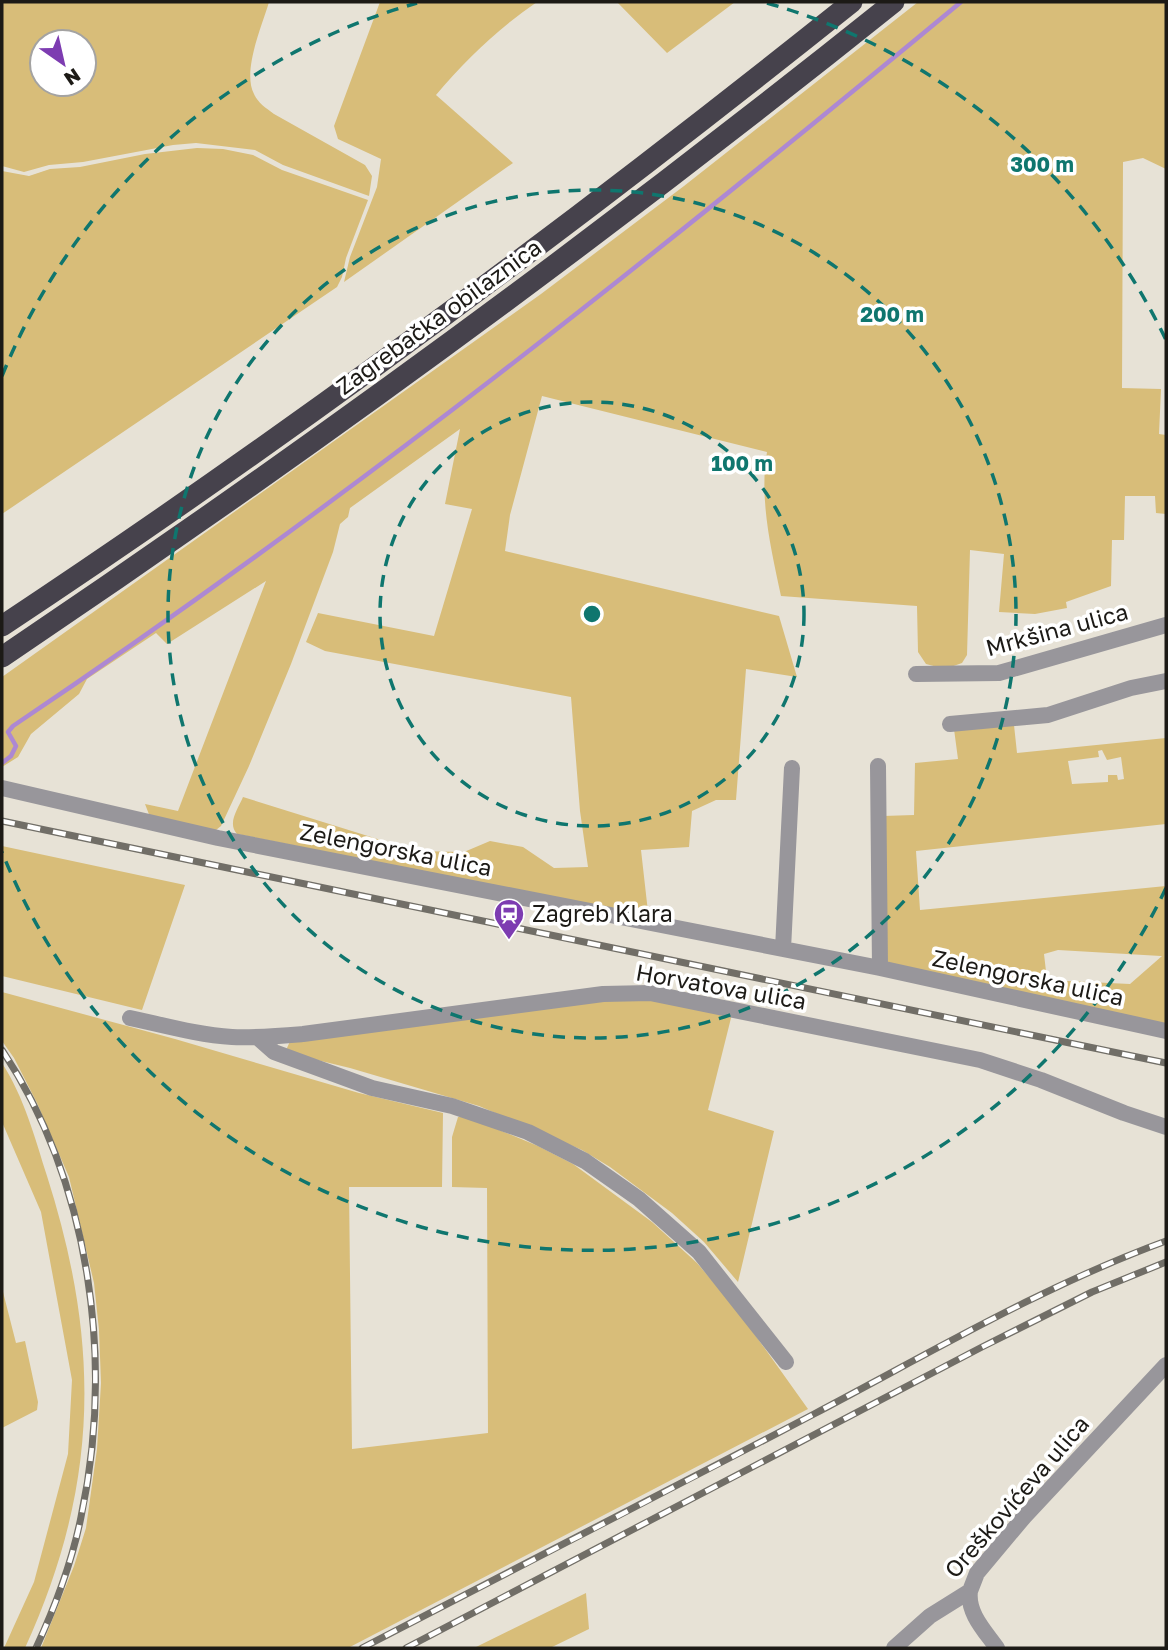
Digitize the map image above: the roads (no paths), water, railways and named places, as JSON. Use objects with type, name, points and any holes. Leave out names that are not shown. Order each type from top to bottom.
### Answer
[{"type":"highway","name":"Zagrebačka obilaznica","points":[[2,626],[120,547],[336,394],[560,229],[852,2]]},
{"type":"highway","name":"Zagrebačka obilaznica","points":[[2,657],[145,560],[472,326],[781,92],[894,2]]},
{"type":"street","name":"Mrkšina ulica","points":[[916,674],[999,673],[1166,625]]},
{"type":"street","points":[[950,724],[1048,715],[1131,688],[1166,681]]},
{"type":"street","points":[[878,766],[880,968]]},
{"type":"street","points":[[783,949],[792,768]]},
{"type":"street","name":"Zelengorska ulica","points":[[2,788],[218,838],[880,968],[1166,1031]]},
{"type":"street","name":"Horvatova ulica","points":[[130,1018],[229,1037],[257,1037],[303,1034],[603,994],[650,993],[980,1060],[1041,1080],[1124,1114],[1166,1126]]},
{"type":"street","points":[[257,1037],[274,1052],[372,1088],[452,1106],[528,1132],[585,1161],[639,1199],[699,1252],[786,1362]]},
{"type":"street","name":"Oreškovićeva ulica","points":[[894,1648],[930,1616],[970,1591],[977,1573],[1024,1517],[1166,1365]]},
{"type":"street","points":[[970,1591],[969,1600],[973,1612],[997,1648]]},
{"type":"waterway","points":[[2,763],[11,756],[16,746],[8,732],[13,726],[258,555],[496,376],[730,191],[961,2]]},
{"type":"railway","points":[[2,821],[1166,1063]]},
{"type":"railway","points":[[2,1050],[32,1102],[57,1158],[75,1216],[87,1276],[94,1336],[95,1397],[91,1458],[81,1517],[62,1584],[36,1648]]},
{"type":"railway","points":[[362,1648],[758,1444],[1031,1299],[1166,1241]]},
{"type":"railway","points":[[406,1648],[982,1347],[1092,1292],[1166,1262]]},
{"type":"place","name":"Zagreb Klara","points":[[509,941]]}]
